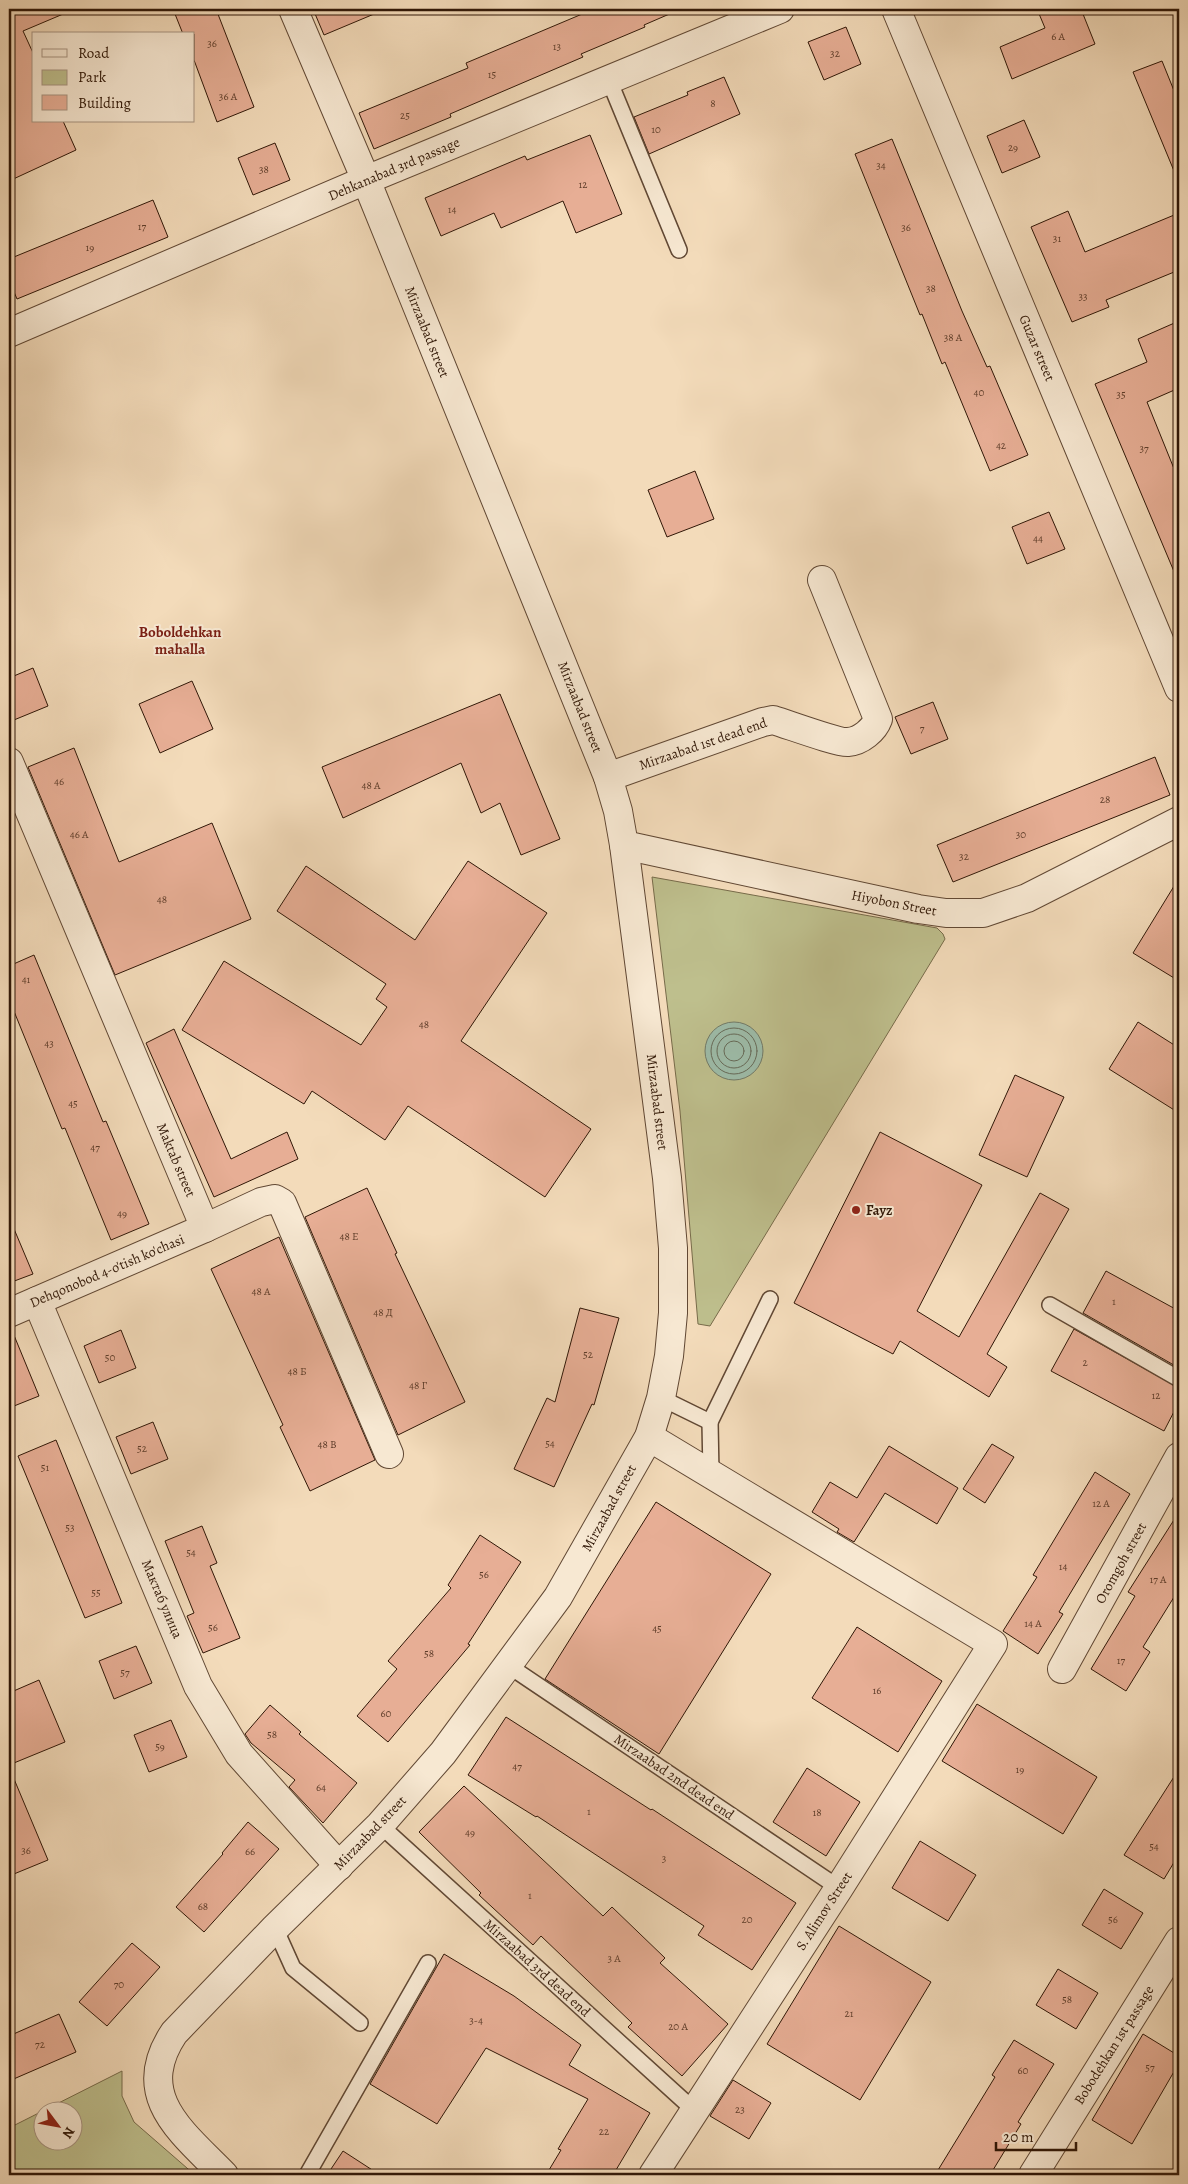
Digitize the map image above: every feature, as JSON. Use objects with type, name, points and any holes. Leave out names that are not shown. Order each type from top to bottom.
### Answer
[{"type":"street","name":"Mirzaаbаd street","points":[[224,2175],[172,2121],[160,2097],[157,2084],[160,2057],[174,2033],[380,1825],[443,1753],[509,1666],[558,1597],[648,1437],[662,1398],[670,1356],[674,1313],[673,1248],[667,1178],[618,811],[608,777],[366,180],[293,9]]},
{"type":"street","name":"Dehkanabad 3rd passage","points":[[9,333],[366,180],[780,9]]},
{"type":"street","name":"Guzar street","points":[[896,9],[1179,688]]},
{"type":"street","name":"Mirzaabad 1st dead end","points":[[608,777],[773,720],[848,742],[863,737],[875,728],[878,720],[822,580]]},
{"type":"street","name":"Maktab street","points":[[9,762],[205,1228]]},
{"type":"street","name":"Hiyobon Street","points":[[624,845],[918,910],[946,913],[983,913],[1027,898],[1179,821]]},
{"type":"street","points":[[205,1228],[261,1202],[275,1199],[282,1203],[389,1454]]},
{"type":"street","name":"Dehqonobod 4-o'tish ko'chasi","points":[[9,1313],[205,1228]]},
{"type":"street","name":"Мактаб улица","points":[[37,1301],[198,1686],[239,1754],[339,1866]]},
{"type":"street","points":[[648,1437],[711,1474]]},
{"type":"street","name":"Oromgoh street","points":[[1062,1669],[1179,1457]]},
{"type":"street","name":"S. Alimov Street","points":[[653,2175],[839,1888],[993,1644],[711,1474]]},
{"type":"street","name":"Bobodehkan 1st passage","points":[[1033,2175],[1179,1941]]},
{"type":"lane","points":[[610,80],[679,250]]},
{"type":"lane","points":[[711,1474],[710,1422],[770,1299]]},
{"type":"lane","points":[[1050,1305],[1179,1378]]},
{"type":"lane","points":[[662,1398],[710,1422]]},
{"type":"lane","name":"Mirzaabad 2nd dead end","points":[[509,1666],[839,1888]]},
{"type":"lane","name":"Mirzaаbаd 3rd dead end","points":[[380,1825],[694,2111]]},
{"type":"lane","points":[[276,1928],[293,1968],[360,2023]]},
{"type":"lane","points":[[307,2175],[428,1963]]},
{"type":"green space","points":[[652,877],[937,928],[945,939],[710,1326],[698,1324],[680,1111]]},
{"type":"green space","points":[[122,2071],[122,2096],[134,2122],[195,2175],[14,2175],[9,2171],[9,2128],[32,2116],[32,2152],[82,2152],[82,2102],[61,2102]]},
{"type":"water","points":[[734,1022],[750,1027],[758,1035],[763,1051],[758,1067],[750,1075],[734,1080],[718,1075],[710,1067],[705,1051],[710,1035],[718,1027]]},
{"type":"building","points":[[9,9],[75,9],[23,31],[32,51],[32,122],[63,122],[76,150],[9,181]]},
{"type":"building","points":[[173,9],[216,9],[254,107],[217,122],[195,63],[195,32],[182,32]]},
{"type":"building","points":[[313,9],[386,9],[324,35]]},
{"type":"building","points":[[594,9],[681,9],[644,25],[645,27],[581,54],[583,57],[450,114],[451,117],[374,149],[359,113],[468,68],[466,63]]},
{"type":"building","points":[[1037,9],[1081,9],[1095,44],[1012,79],[1000,47],[1045,28]]},
{"type":"building","points":[[846,27],[861,64],[824,80],[808,42]]},
{"type":"building","points":[[1162,61],[1179,103],[1179,183],[1133,72]]},
{"type":"building","points":[[724,77],[740,114],[649,154],[634,117],[688,95],[687,92]]},
{"type":"building","points":[[1024,120],[1040,157],[1002,173],[987,136]]},
{"type":"building","points":[[590,135],[622,214],[576,233],[563,201],[501,228],[494,213],[441,236],[425,198],[525,156],[527,160]]},
{"type":"building","points":[[892,139],[962,311],[987,367],[990,366],[1028,455],[990,471],[945,362],[942,364],[922,314],[920,315],[855,154]]},
{"type":"building","points":[[275,143],[290,180],[253,195],[238,158]]},
{"type":"building","points":[[153,200],[168,237],[17,299],[9,280],[9,259]]},
{"type":"building","points":[[1068,211],[1085,252],[1179,213],[1179,270],[1106,300],[1109,307],[1072,322],[1031,227]]},
{"type":"building","points":[[1179,321],[1179,388],[1147,402],[1179,481],[1178,581],[1095,384],[1147,362],[1138,339]]},
{"type":"building","points":[[695,471],[714,519],[667,537],[648,490]]},
{"type":"building","points":[[1049,512],[1065,549],[1027,564],[1012,527]]},
{"type":"building","points":[[33,668],[48,706],[9,722],[9,678]]},
{"type":"building","points":[[192,681],[213,729],[160,753],[139,704]]},
{"type":"building","points":[[500,694],[560,839],[521,855],[500,803],[481,813],[461,763],[343,818],[322,767]]},
{"type":"building","points":[[933,702],[948,739],[911,754],[895,717]]},
{"type":"building","points":[[74,748],[119,862],[212,823],[251,919],[115,975],[28,767]]},
{"type":"building","points":[[1155,757],[1170,795],[953,882],[937,845]]},
{"type":"building","points":[[468,861],[547,913],[461,1041],[591,1129],[545,1197],[408,1106],[385,1140],[312,1091],[304,1104],[182,1030],[224,961],[361,1045],[387,1007],[376,999],[386,984],[277,911],[306,866],[415,940]]},
{"type":"building","points":[[1179,878],[1179,981],[1133,953]]},
{"type":"building","points":[[34,955],[103,1122],[106,1121],[149,1224],[111,1240],[65,1128],[62,1129],[9,999],[9,966]]},
{"type":"building","points":[[1138,1022],[1179,1048],[1179,1113],[1109,1069]]},
{"type":"building","points":[[174,1029],[231,1159],[287,1132],[298,1159],[214,1197],[146,1043]]},
{"type":"building","points":[[1015,1075],[1064,1097],[1027,1177],[979,1155]]},
{"type":"building","points":[[880,1132],[982,1185],[917,1311],[959,1337],[1040,1193],[1069,1209],[987,1354],[1007,1367],[989,1397],[900,1341],[893,1354],[794,1303]]},
{"type":"building","points":[[367,1188],[397,1253],[395,1254],[465,1402],[398,1435],[305,1217]]},
{"type":"building","points":[[9,1217],[33,1274],[9,1283]]},
{"type":"building","points":[[279,1237],[375,1460],[310,1491],[280,1427],[283,1425],[211,1269]]},
{"type":"building","points":[[1106,1271],[1179,1311],[1179,1368],[1083,1313]]},
{"type":"building","points":[[580,1308],[619,1318],[594,1405],[592,1404],[554,1487],[514,1469],[547,1398],[555,1402]]},
{"type":"building","points":[[9,1328],[11,1328],[39,1396],[9,1408]]},
{"type":"building","points":[[1074,1329],[1179,1388],[1179,1402],[1164,1431],[1051,1371]]},
{"type":"building","points":[[121,1330],[136,1368],[99,1383],[84,1346]]},
{"type":"building","points":[[153,1422],[168,1459],[131,1474],[116,1437]]},
{"type":"building","points":[[56,1440],[122,1603],[85,1618],[18,1456]]},
{"type":"building","points":[[992,1444],[1014,1457],[985,1503],[963,1489]]},
{"type":"building","points":[[889,1446],[958,1488],[937,1524],[885,1493],[854,1542],[837,1532],[839,1529],[812,1512],[830,1482],[857,1498]]},
{"type":"building","points":[[1095,1472],[1130,1494],[1059,1612],[1063,1614],[1038,1654],[1003,1631],[1037,1577],[1033,1575]]},
{"type":"building","points":[[656,1502],[771,1574],[659,1754],[545,1679]]},
{"type":"building","points":[[1179,1512],[1179,1589],[1143,1647],[1150,1652],[1126,1691],[1091,1669],[1135,1596],[1128,1592]]},
{"type":"building","points":[[202,1526],[217,1563],[210,1566],[240,1638],[203,1653],[187,1616],[194,1613],[165,1541]]},
{"type":"building","points":[[480,1535],[521,1562],[468,1644],[470,1645],[388,1742],[357,1716],[397,1669],[388,1661],[451,1588],[448,1585]]},
{"type":"building","points":[[857,1627],[942,1681],[898,1752],[812,1698]]},
{"type":"building","points":[[136,1646],[152,1683],[114,1699],[99,1661]]},
{"type":"building","points":[[39,1680],[65,1742],[9,1765],[9,1693]]},
{"type":"building","points":[[977,1704],[1097,1777],[1063,1834],[942,1761]]},
{"type":"building","points":[[270,1705],[301,1732],[299,1734],[357,1783],[323,1823],[289,1787],[295,1780],[251,1743],[245,1734]]},
{"type":"building","points":[[506,1717],[796,1903],[752,1970],[698,1935],[704,1926],[537,1816],[468,1775]]},
{"type":"building","points":[[171,1720],[187,1757],[149,1772],[134,1735]]},
{"type":"building","points":[[9,1767],[48,1860],[9,1876]]},
{"type":"building","points":[[807,1768],[860,1802],[826,1856],[773,1822]]},
{"type":"building","points":[[1179,1769],[1179,1854],[1164,1879],[1124,1855]]},
{"type":"building","points":[[464,1786],[603,1916],[612,1907],[665,1958],[660,1963],[728,2024],[682,2076],[628,2027],[632,2023],[541,1936],[533,1945],[479,1895],[481,1893],[419,1832]]},
{"type":"building","points":[[248,1822],[279,1849],[204,1932],[176,1907],[223,1854]]},
{"type":"building","points":[[920,1841],[976,1875],[948,1921],[892,1888]]},
{"type":"building","points":[[1104,1889],[1143,1913],[1121,1949],[1082,1925]]},
{"type":"building","points":[[839,1926],[931,1982],[860,2100],[767,2044]]},
{"type":"building","points":[[132,1943],[160,1967],[107,2026],[79,2002]]},
{"type":"building","points":[[444,1954],[514,1996],[581,2045],[569,2065],[650,2113],[613,2175],[546,2175],[561,2150],[558,2149],[588,2099],[486,2048],[437,2124],[370,2084]]},
{"type":"building","points":[[1058,1969],[1098,1993],[1076,2029],[1036,2005]]},
{"type":"building","points":[[59,2014],[76,2052],[9,2081],[9,2036]]},
{"type":"building","points":[[1143,2034],[1179,2056],[1179,2063],[1132,2144],[1092,2120]]},
{"type":"building","points":[[1014,2040],[1054,2064],[1018,2122],[1021,2124],[990,2175],[935,2175],[995,2077],[992,2075]]},
{"type":"building","points":[[733,2080],[771,2103],[749,2139],[710,2116]]},
{"type":"building","points":[[343,2151],[380,2175],[327,2175]]},
{"type":"place","name":"Fayz","points":[[856,1210]]},
{"type":"district","name":"Boboldehkan mahalla","points":[[180,640]]}]
